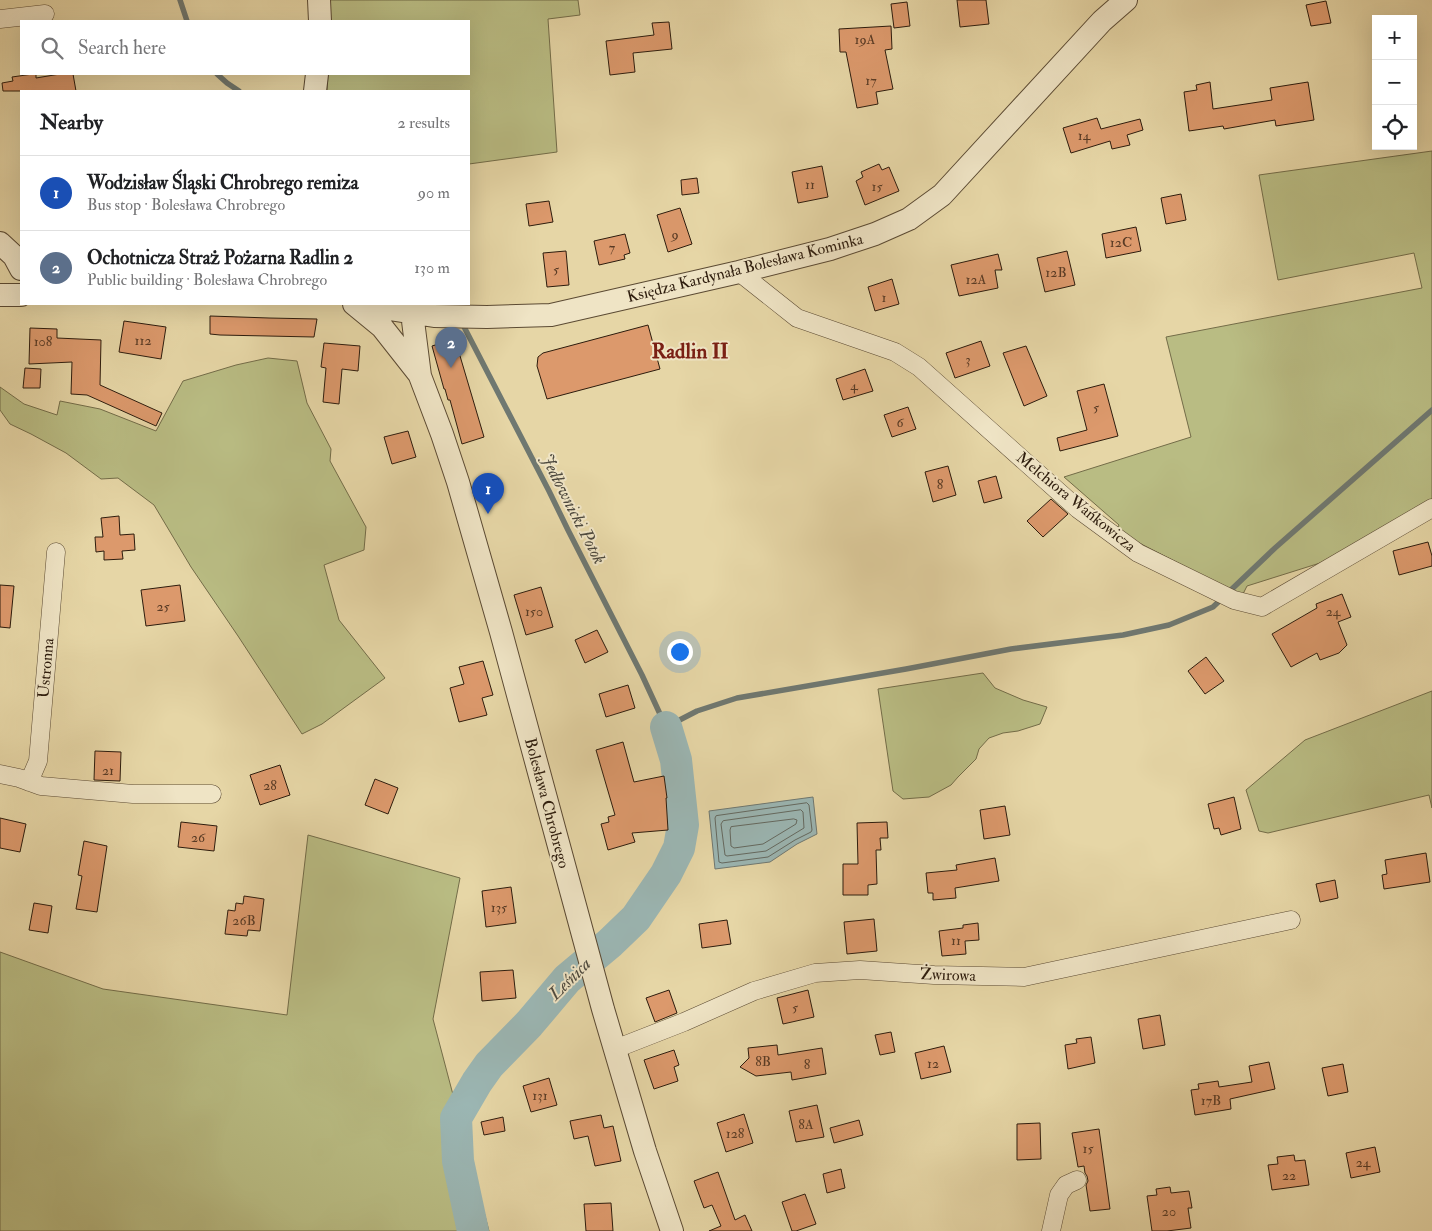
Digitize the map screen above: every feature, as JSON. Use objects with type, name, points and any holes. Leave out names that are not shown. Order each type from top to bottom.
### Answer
[{"type":"street","points":[[319,0],[320,20]]},
{"type":"street","name":"Księdza Kardynała Bolesława Kominka","points":[[363,305],[434,316],[552,315],[739,272],[830,249],[875,234],[909,219],[942,195],[1102,20],[1126,0]]},
{"type":"street","points":[[0,19],[45,14]]},
{"type":"street","points":[[315,90],[317,75]]},
{"type":"street","points":[[0,243],[14,256],[20,267]]},
{"type":"street","name":"Melchiora Wańkowicza","points":[[739,272],[797,318],[895,352],[919,366],[1078,508],[1138,553],[1212,591],[1234,600],[1262,607],[1432,508]]},
{"type":"street","points":[[0,294],[20,295]]},
{"type":"street","name":"Bolesława Chrobrego","points":[[356,305],[382,327],[420,376]]},
{"type":"street","name":"Bolesława Chrobrego","points":[[395,309],[458,482],[501,632],[594,978],[645,1151],[672,1231]]},
{"type":"street","name":"Ustronna","points":[[29,782],[38,761],[56,552]]},
{"type":"street","points":[[0,774],[41,786],[133,794],[212,794]]},
{"type":"street","name":"Żwirowa","points":[[615,1049],[684,1022],[754,991],[815,973],[860,970],[934,976],[1024,976],[1291,920]]},
{"type":"street","points":[[1051,1231],[1059,1195],[1066,1185],[1077,1180]]},
{"type":"green space","points":[[326,0],[578,0],[580,15],[548,19],[557,152],[470,164],[470,90],[327,90],[328,75],[470,75],[470,20],[327,20]]},
{"type":"green space","points":[[1432,151],[1432,513],[1390,541],[1247,586],[1242,596],[1116,531],[1119,525],[1064,477],[1191,437],[1166,337],[1422,288],[1414,253],[1278,280],[1259,175]]},
{"type":"green space","points":[[268,358],[297,361],[307,403],[331,449],[330,461],[366,527],[364,550],[324,565],[339,620],[385,678],[322,724],[302,734],[191,567],[154,505],[118,478],[101,479],[66,453],[10,424],[0,410],[0,387],[24,404],[57,415],[60,401],[100,409],[156,431],[183,381],[236,365]]},
{"type":"green space","points":[[983,673],[995,688],[1023,700],[1047,707],[1040,724],[989,738],[979,749],[976,759],[951,785],[929,797],[903,799],[893,791],[878,689]]},
{"type":"green space","points":[[1432,691],[1432,808],[1429,795],[1268,833],[1259,831],[1246,790],[1305,740]]},
{"type":"green space","points":[[308,835],[460,878],[433,1019],[489,1231],[0,1231],[0,952],[103,989],[287,1015]]},
{"type":"water","points":[[813,797],[817,834],[797,844],[770,862],[715,869],[709,811]]},
{"type":"building","points":[[957,0],[986,0],[989,24],[960,27]]},
{"type":"building","points":[[1326,1],[1331,23],[1311,26],[1306,5]]},
{"type":"building","points":[[907,2],[910,26],[894,28],[891,4]]},
{"type":"building","points":[[669,22],[672,49],[633,53],[635,72],[610,75],[606,41],[654,35],[652,23]]},
{"type":"building","points":[[891,26],[892,49],[885,50],[893,89],[876,92],[878,104],[857,108],[846,52],[840,52],[839,29]]},
{"type":"building","points":[[36,75],[36,78],[54,75],[73,75],[76,90],[3,91],[2,83],[13,81],[12,77]]},
{"type":"building","points":[[1210,82],[1213,109],[1272,100],[1270,88],[1308,82],[1314,120],[1276,126],[1275,120],[1224,129],[1223,126],[1189,131],[1184,92],[1197,90],[1196,85]]},
{"type":"building","points":[[1097,118],[1101,129],[1140,119],[1143,130],[1127,135],[1130,145],[1112,149],[1110,141],[1071,153],[1063,128]]},
{"type":"building","points":[[879,164],[882,170],[889,167],[899,191],[865,205],[856,181],[863,177],[861,172]]},
{"type":"building","points":[[822,166],[828,197],[798,203],[792,172]]},
{"type":"building","points":[[697,178],[699,193],[682,195],[681,180]]},
{"type":"building","points":[[1181,194],[1186,220],[1166,224],[1161,198]]},
{"type":"building","points":[[549,201],[553,222],[529,226],[526,204]]},
{"type":"building","points":[[680,208],[692,244],[668,252],[657,215]]},
{"type":"building","points":[[1136,227],[1141,251],[1106,258],[1102,234]]},
{"type":"building","points":[[625,234],[630,253],[624,255],[625,259],[599,265],[594,241]]},
{"type":"building","points":[[566,251],[569,285],[547,287],[543,253]]},
{"type":"building","points":[[1067,251],[1075,285],[1045,292],[1037,258]]},
{"type":"building","points":[[998,254],[1002,270],[995,270],[998,288],[959,296],[951,265]]},
{"type":"building","points":[[892,279],[899,304],[875,311],[868,287]]},
{"type":"building","points":[[210,316],[317,319],[314,337],[220,335],[210,334]]},
{"type":"building","points":[[124,321],[166,327],[161,359],[119,352]]},
{"type":"building","points":[[648,325],[660,369],[547,399],[537,366],[538,357],[543,353]]},
{"type":"building","points":[[30,328],[57,329],[57,338],[101,340],[100,385],[162,413],[156,426],[87,395],[71,394],[72,362],[29,364]]},
{"type":"building","points":[[455,339],[484,437],[462,444],[432,346]]},
{"type":"building","points":[[981,341],[990,366],[955,378],[946,353]]},
{"type":"building","points":[[324,343],[360,346],[358,371],[342,369],[339,404],[323,402],[326,368],[321,367]]},
{"type":"building","points":[[1026,346],[1047,396],[1024,406],[1003,353]]},
{"type":"building","points":[[25,368],[41,369],[40,388],[23,388]]},
{"type":"building","points":[[865,369],[873,391],[843,400],[836,379]]},
{"type":"building","points":[[1104,384],[1118,436],[1060,451],[1057,438],[1087,430],[1077,391]]},
{"type":"building","points":[[908,407],[916,429],[892,437],[884,415]]},
{"type":"building","points":[[408,431],[416,457],[392,464],[384,437]]},
{"type":"building","points":[[948,466],[956,495],[933,502],[925,472]]},
{"type":"building","points":[[996,476],[1002,498],[984,503],[978,481]]},
{"type":"building","points":[[1051,499],[1068,514],[1043,537],[1027,521]]},
{"type":"building","points":[[119,516],[120,535],[134,534],[135,550],[122,551],[123,559],[104,560],[104,551],[96,552],[95,537],[103,537],[101,518]]},
{"type":"building","points":[[1428,542],[1432,556],[1432,566],[1399,575],[1393,551]]},
{"type":"building","points":[[0,585],[14,586],[10,628],[0,627]]},
{"type":"building","points":[[180,585],[185,621],[146,626],[141,590]]},
{"type":"building","points":[[541,587],[553,627],[526,635],[514,595]]},
{"type":"building","points":[[1342,594],[1351,617],[1338,622],[1347,645],[1339,653],[1320,660],[1317,653],[1291,667],[1272,634],[1317,608],[1316,604]]},
{"type":"building","points":[[597,630],[608,652],[585,663],[575,640]]},
{"type":"building","points":[[1206,657],[1224,681],[1205,694],[1188,671]]},
{"type":"building","points":[[483,661],[493,695],[482,698],[487,715],[459,722],[450,688],[464,684],[459,667]]},
{"type":"building","points":[[628,685],[635,708],[606,717],[599,694]]},
{"type":"building","points":[[623,742],[634,782],[664,776],[668,830],[632,833],[635,842],[608,850],[601,824],[609,822],[608,817],[615,815],[596,750]]},
{"type":"building","points":[[95,751],[121,752],[120,781],[94,780]]},
{"type":"building","points":[[280,765],[290,795],[260,805],[250,775]]},
{"type":"building","points":[[375,779],[398,788],[388,814],[365,805]]},
{"type":"building","points":[[1234,797],[1241,829],[1221,835],[1219,828],[1214,829],[1208,804]]},
{"type":"building","points":[[1005,806],[1010,835],[984,839],[980,810]]},
{"type":"building","points":[[0,818],[26,824],[20,852],[0,848]]},
{"type":"building","points":[[181,822],[217,826],[214,851],[178,847]]},
{"type":"building","points":[[887,822],[888,838],[880,838],[881,850],[876,850],[877,884],[868,885],[868,895],[843,895],[843,864],[858,864],[857,823]]},
{"type":"building","points":[[84,841],[107,846],[97,912],[76,909],[82,876],[78,875]]},
{"type":"building","points":[[1426,853],[1430,882],[1384,889],[1382,875],[1387,874],[1385,860]]},
{"type":"building","points":[[995,858],[999,881],[955,888],[956,898],[933,900],[933,893],[928,893],[926,873],[957,870],[956,865]]},
{"type":"building","points":[[1335,880],[1338,898],[1320,902],[1316,884]]},
{"type":"building","points":[[511,887],[516,923],[486,927],[482,891]]},
{"type":"building","points":[[244,896],[264,899],[260,931],[248,930],[247,936],[225,934],[228,910],[235,911],[236,903],[243,904]]},
{"type":"building","points":[[34,903],[52,906],[48,933],[29,930]]},
{"type":"building","points":[[874,919],[877,951],[847,954],[844,922]]},
{"type":"building","points":[[727,920],[731,944],[702,948],[699,924]]},
{"type":"building","points":[[978,923],[979,940],[965,941],[966,954],[942,956],[939,931],[963,928],[963,925]]},
{"type":"building","points":[[513,970],[516,998],[482,1001],[480,972]]},
{"type":"building","points":[[669,990],[677,1013],[655,1022],[646,998]]},
{"type":"building","points":[[808,990],[814,1017],[783,1024],[777,998]]},
{"type":"building","points":[[1160,1015],[1165,1045],[1143,1049],[1138,1019]]},
{"type":"building","points":[[891,1032],[895,1052],[880,1055],[875,1035]]},
{"type":"building","points":[[1091,1037],[1095,1063],[1068,1069],[1065,1045],[1077,1043],[1076,1039]]},
{"type":"building","points":[[777,1045],[778,1055],[822,1048],[826,1074],[792,1080],[791,1072],[756,1076],[740,1067],[749,1058],[748,1048]]},
{"type":"building","points":[[944,1046],[951,1072],[921,1079],[915,1053]]},
{"type":"building","points":[[674,1050],[679,1065],[674,1067],[678,1081],[654,1089],[644,1060]]},
{"type":"building","points":[[1269,1062],[1275,1089],[1230,1099],[1231,1109],[1195,1115],[1191,1090],[1199,1089],[1198,1084],[1218,1081],[1219,1087],[1252,1082],[1249,1066]]},
{"type":"building","points":[[1343,1064],[1348,1092],[1328,1096],[1322,1068]]},
{"type":"building","points":[[549,1078],[557,1105],[531,1112],[523,1086]]},
{"type":"building","points":[[817,1105],[824,1137],[796,1142],[789,1111]]},
{"type":"building","points":[[744,1114],[753,1143],[726,1152],[717,1123]]},
{"type":"building","points":[[601,1115],[604,1128],[613,1126],[621,1161],[595,1166],[588,1136],[574,1139],[570,1121]]},
{"type":"building","points":[[503,1117],[505,1131],[484,1135],[481,1122]]},
{"type":"building","points":[[859,1120],[863,1135],[834,1143],[830,1128]]},
{"type":"building","points":[[1040,1123],[1041,1159],[1017,1160],[1017,1124]]},
{"type":"building","points":[[1099,1129],[1110,1209],[1090,1211],[1086,1185],[1088,1181],[1087,1176],[1084,1166],[1078,1167],[1072,1133]]},
{"type":"building","points":[[1375,1147],[1380,1172],[1351,1178],[1346,1153]]},
{"type":"building","points":[[1294,1155],[1295,1161],[1305,1160],[1309,1185],[1272,1190],[1268,1165],[1278,1164],[1277,1157]]},
{"type":"building","points":[[841,1169],[845,1188],[827,1193],[823,1174]]},
{"type":"building","points":[[718,1172],[735,1220],[745,1215],[752,1231],[709,1231],[721,1226],[712,1205],[704,1208],[694,1181]]},
{"type":"building","points":[[1170,1187],[1171,1193],[1189,1191],[1192,1208],[1188,1208],[1191,1228],[1152,1231],[1147,1196],[1157,1195],[1156,1189]]},
{"type":"building","points":[[805,1194],[816,1224],[792,1231],[782,1202]]},
{"type":"building","points":[[611,1203],[613,1231],[586,1231],[584,1204]]},
{"type":"waterway","name":"Jedłownicki Potok","points":[[180,0],[187,20]]},
{"type":"waterway","name":"Jedłownicki Potok","points":[[218,75],[238,90]]},
{"type":"waterway","points":[[461,321],[642,675],[666,727],[697,711],[737,698],[1011,649],[1123,635],[1169,625],[1213,607],[1275,548],[1432,410]]},
{"type":"waterway","name":"Leśnica","points":[[473,1231],[458,1161],[456,1118],[489,1065],[529,1024],[567,979],[610,943],[636,918],[666,874],[679,848],[683,825],[676,760],[666,727]]},
{"type":"place","name":"Ochotnicza Straż Pożarna Radlin 2","points":[[451,368]]},
{"type":"place","name":"Wodzisław Śląski Chrobrego remiza","points":[[488,514]]},
{"type":"district","name":"Radlin II","points":[[690,351]]}]
